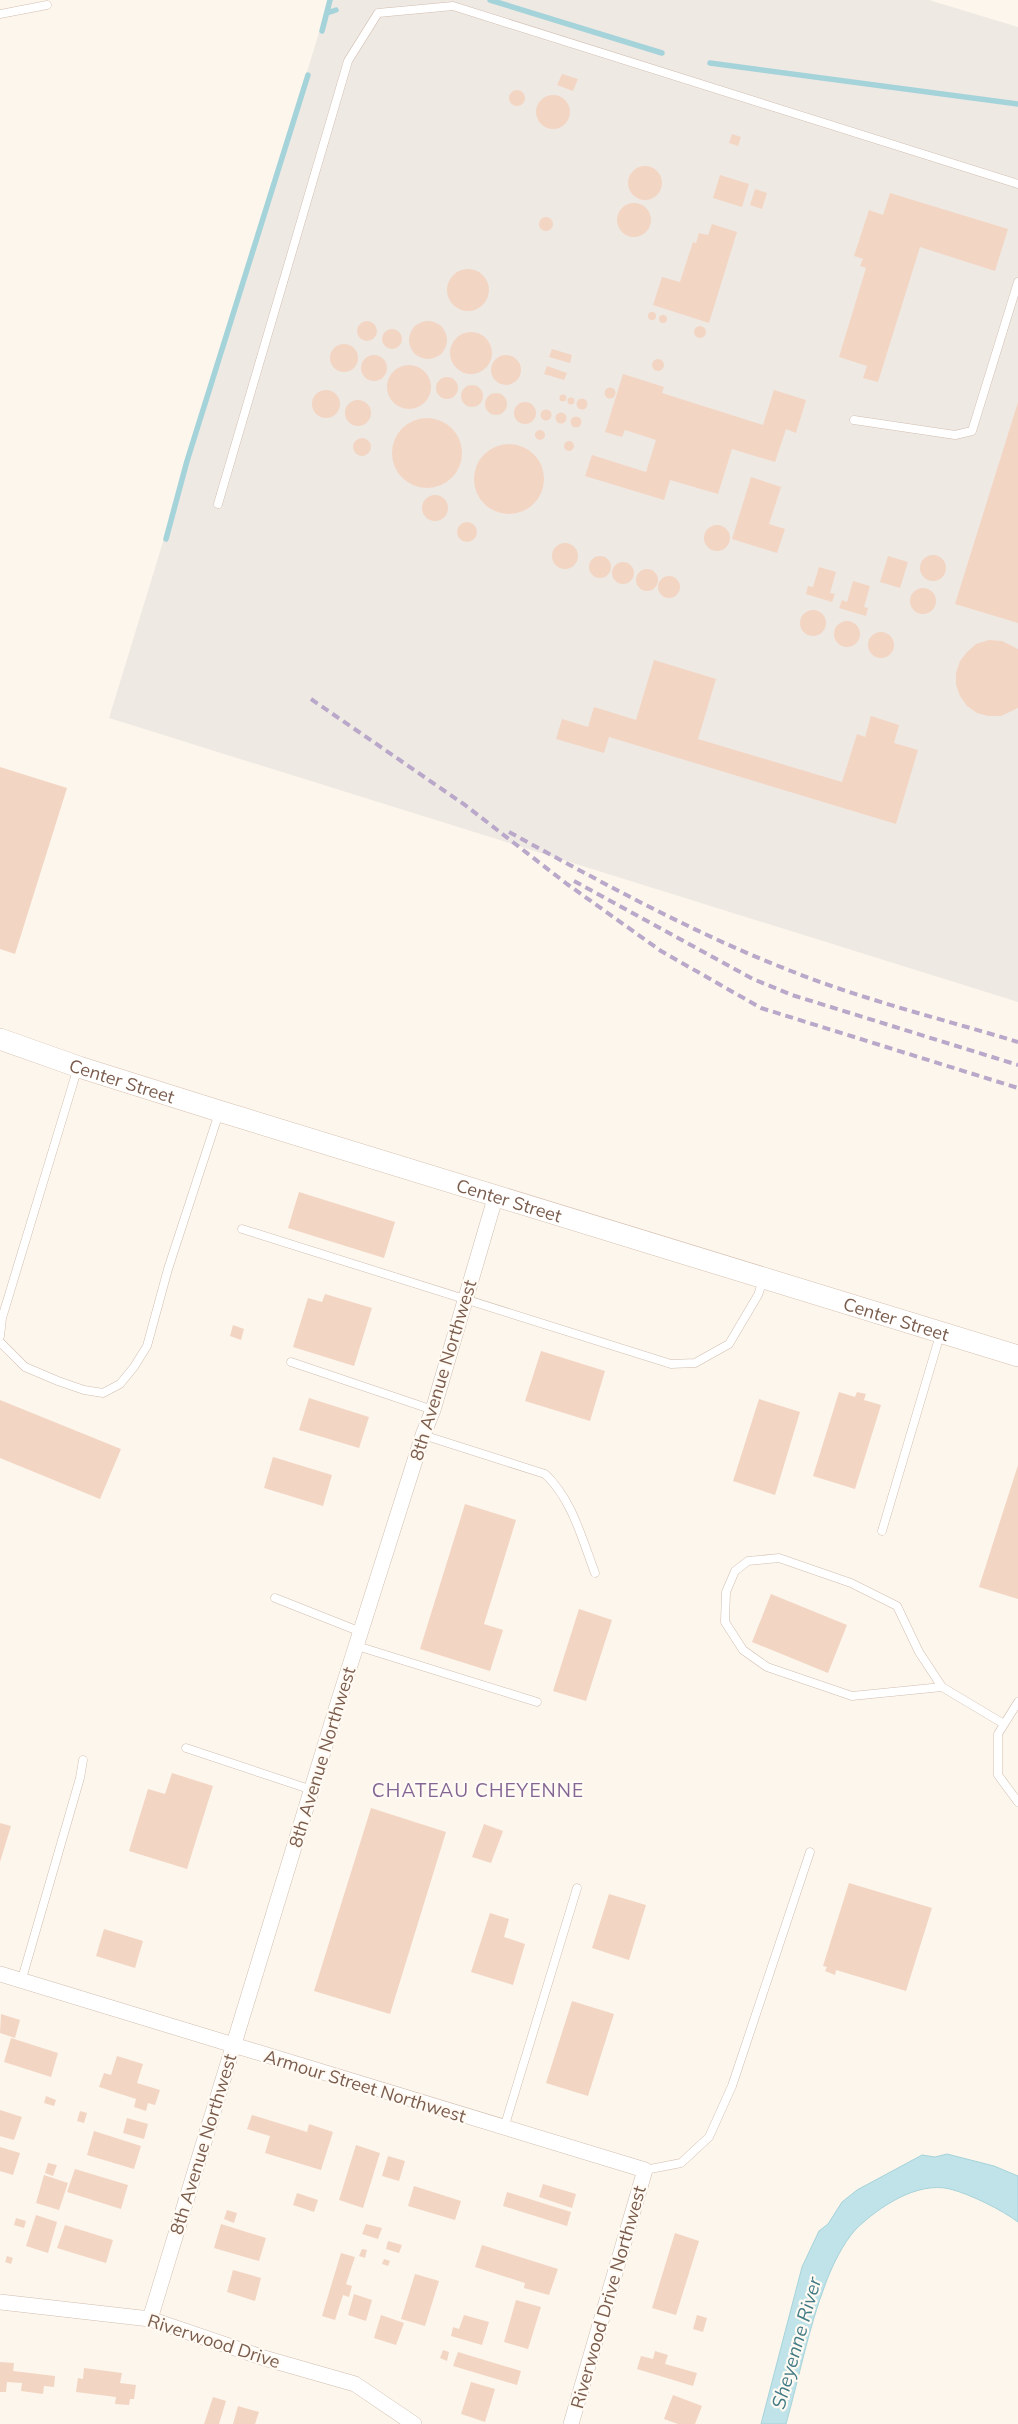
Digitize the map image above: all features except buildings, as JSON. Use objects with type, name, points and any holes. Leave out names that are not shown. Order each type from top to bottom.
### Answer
[{"type":"main road","name":"Center Street","points":[[0,1038],[79,1067],[219,1111],[1018,1356]]},
{"type":"street","name":"8th Avenue Northwest","points":[[150,2319],[359,1639],[423,1435],[433,1410],[496,1196]]},
{"type":"street","name":"Armour Street Northwest","points":[[0,1974],[21,1982],[645,2170]]},
{"type":"street","name":"Riverwood Drive Northwest","points":[[571,2424],[645,2170]]},
{"type":"street","name":"Riverwood Drive","points":[[0,2302],[150,2319],[264,2358],[355,2384],[414,2424]]},
{"type":"lane","points":[[0,14],[47,5]]},
{"type":"lane","points":[[218,504],[348,61],[378,13],[453,6],[1018,184]]},
{"type":"lane","points":[[854,420],[955,436],[972,431],[1018,282]]},
{"type":"lane","points":[[0,1336],[2,1318],[79,1067]]},
{"type":"lane","points":[[0,1342],[10,1354],[25,1366],[58,1381],[84,1390],[103,1393],[120,1384],[148,1346],[168,1270],[219,1111]]},
{"type":"lane","points":[[242,1229],[671,1364],[695,1363],[729,1344],[758,1295],[763,1278]]},
{"type":"lane","points":[[882,1531],[941,1333]]},
{"type":"lane","points":[[291,1362],[433,1410]]},
{"type":"lane","points":[[423,1435],[545,1474],[557,1485],[568,1504],[595,1573]]},
{"type":"lane","points":[[942,1687],[852,1696],[766,1667],[743,1650],[725,1622],[726,1592],[735,1571],[748,1561],[778,1558],[851,1583],[898,1606],[919,1652],[942,1687],[1004,1724]]},
{"type":"lane","points":[[274,1598],[359,1639],[537,1702]]},
{"type":"lane","points":[[1018,1702],[998,1734],[998,1775],[1018,1802]]},
{"type":"lane","points":[[186,1748],[312,1790]]},
{"type":"lane","points":[[21,1982],[80,1778],[83,1760]]},
{"type":"lane","points":[[645,2170],[681,2163],[709,2137],[732,2086],[810,1852]]},
{"type":"lane","points":[[504,2128],[577,1888]]},
{"type":"shaded area","points":[[329,0],[929,0],[1018,27],[1018,1002],[109,718]]},
{"type":"water","name":"Sheyenne River","points":[[947,2154],[994,2166],[1018,2176],[1018,2222],[976,2198],[958,2191],[937,2188],[912,2192],[876,2212],[851,2235],[842,2248],[831,2271],[814,2319],[786,2424],[761,2424],[802,2267],[819,2231],[828,2224],[842,2202],[857,2190],[922,2155],[935,2157]]},
{"type":"waterway","points":[[322,31],[330,0]]},
{"type":"waterway","points":[[490,0],[662,53]]},
{"type":"waterway","points":[[327,13],[336,10]]},
{"type":"waterway","points":[[710,63],[1018,104]]},
{"type":"waterway","points":[[166,539],[187,461],[308,75]]},
{"type":"railway","points":[[311,699],[465,805],[567,884],[661,951],[761,1008],[1018,1088]]},
{"type":"railway","points":[[509,832],[683,924],[791,971],[903,1009],[1018,1042]]},
{"type":"railway","points":[[574,881],[753,979],[792,995],[1018,1065]]},
{"type":"district","name":"CHATEAU CHEYENNE","points":[[478,1790]]}]
